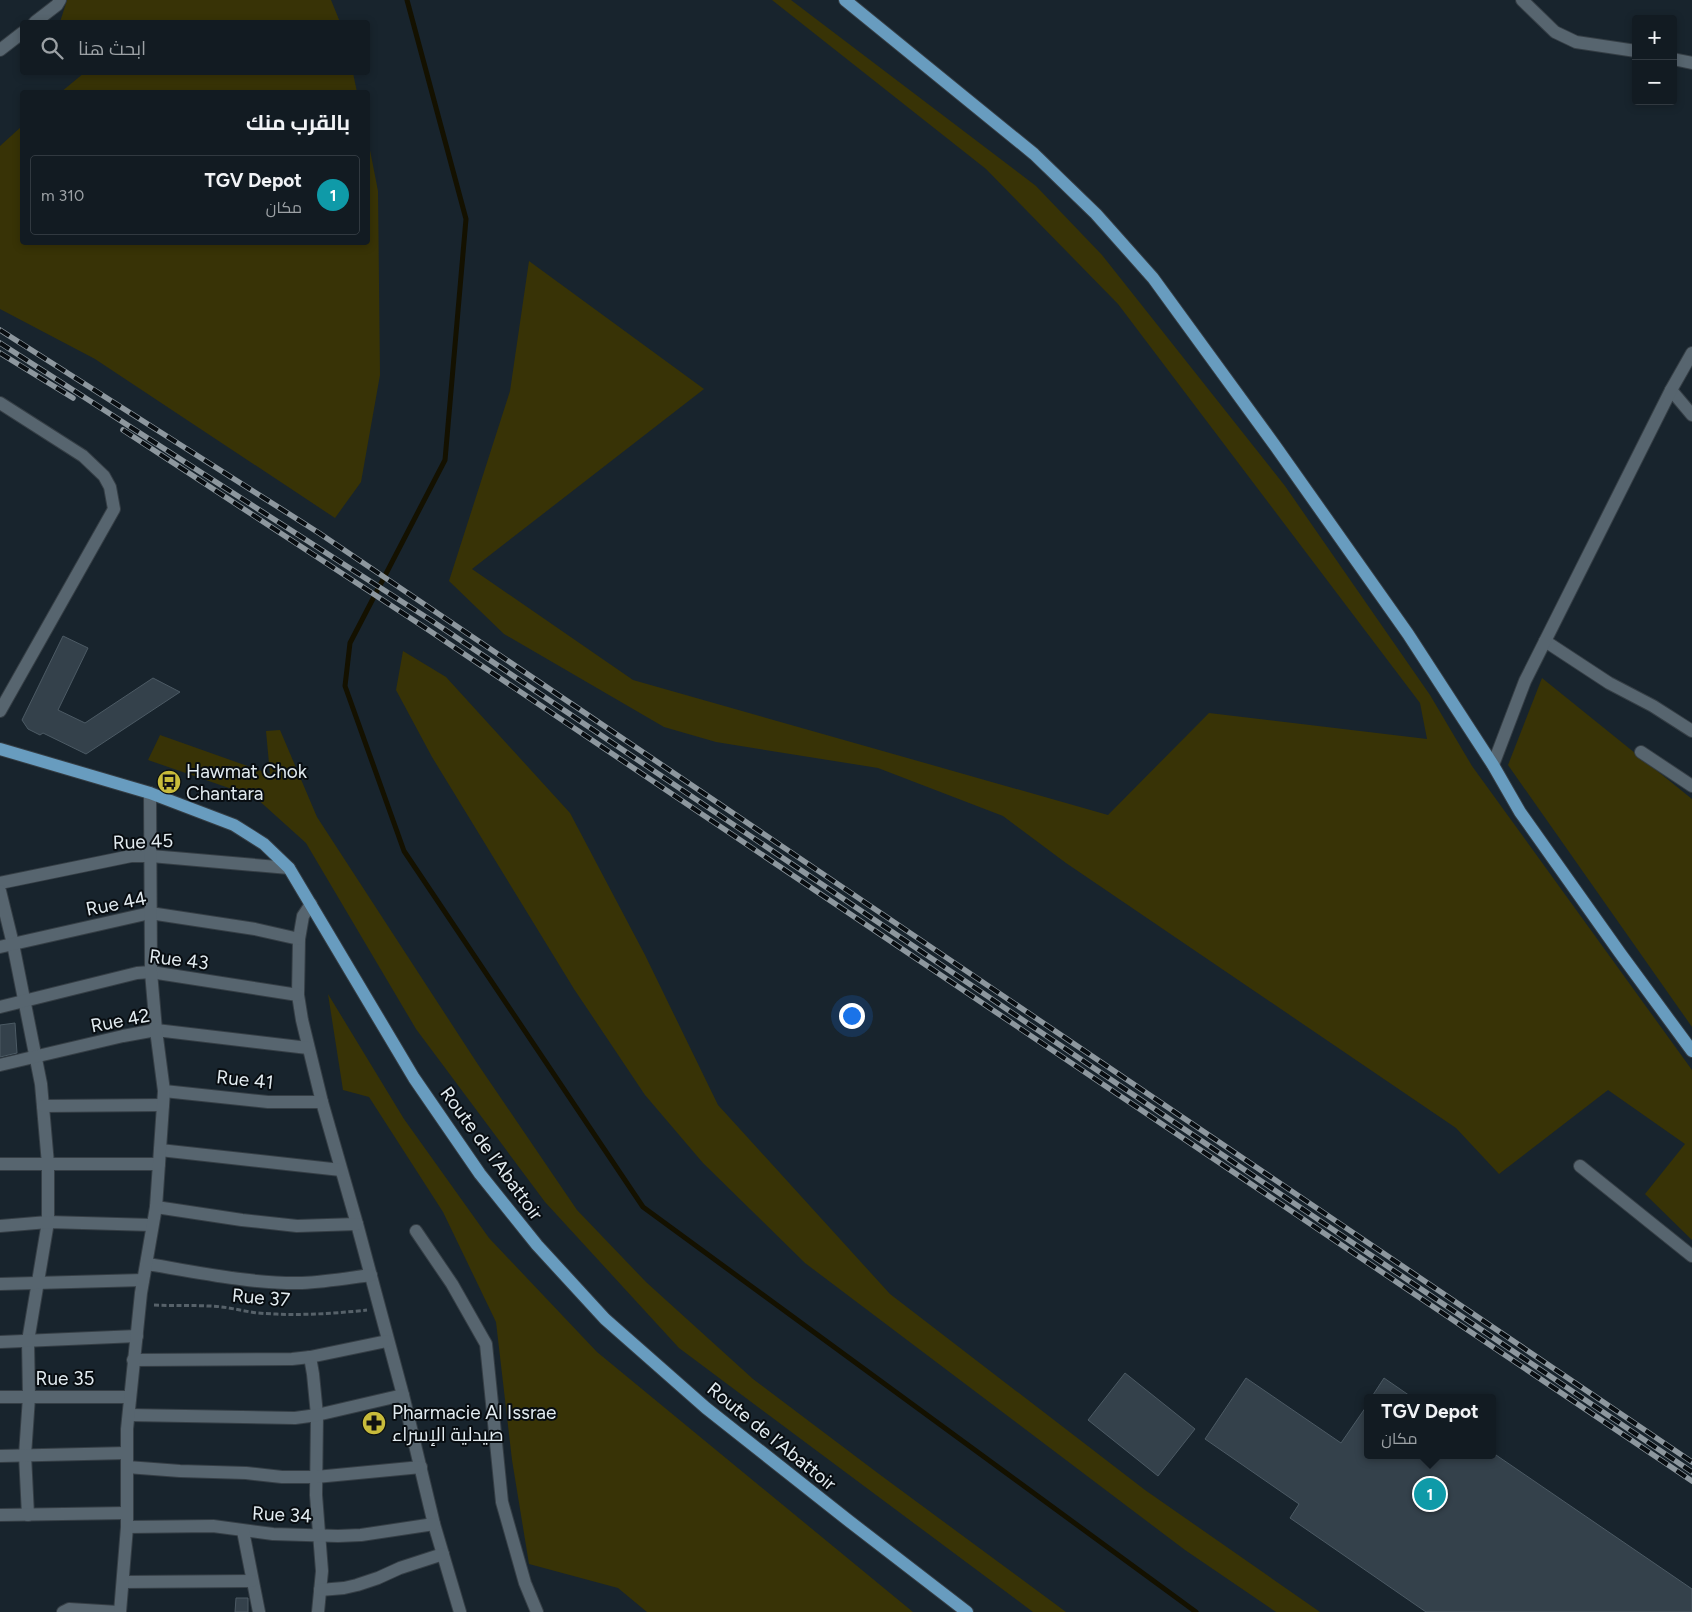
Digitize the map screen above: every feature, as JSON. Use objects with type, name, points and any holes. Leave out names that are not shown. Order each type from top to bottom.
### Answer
[{"type":"main road","points":[[845,0],[1034,154],[1096,214],[1153,278],[1276,447],[1390,610],[1493,765],[1520,812],[1692,1051]]},
{"type":"main road","name":"Route de l’Abattoir","points":[[0,749],[150,793],[234,825],[264,844],[289,868],[414,1078],[480,1174],[537,1245],[605,1319],[706,1408],[967,1612]]},
{"type":"street","points":[[37,20],[60,0]]},
{"type":"street","points":[[1522,0],[1555,32],[1576,42],[1632,50]]},
{"type":"street","points":[[0,50],[20,35]]},
{"type":"street","points":[[1677,60],[1692,63]]},
{"type":"street","points":[[1493,765],[1525,681],[1671,390],[1692,353]]},
{"type":"street","points":[[1671,390],[1692,415]]},
{"type":"street","points":[[0,403],[83,456],[104,476],[110,487],[114,509],[0,711]]},
{"type":"street","points":[[1545,641],[1609,683],[1653,706],[1692,731]]},
{"type":"street","points":[[1641,752],[1692,786]]},
{"type":"street","points":[[64,1612],[69,1609],[119,1612],[123,1582],[127,1527],[127,1453],[133,1360],[143,1280],[156,1207],[164,1091],[156,1030],[152,972],[150,793]]},
{"type":"street","name":"Rue 45","points":[[0,883],[131,856],[151,856],[289,868]]},
{"type":"street","points":[[0,891],[36,1057],[48,1164],[48,1222],[28,1341],[29,1397],[25,1455],[28,1515]]},
{"type":"street","points":[[311,904],[302,916],[299,939],[298,995],[308,1048],[403,1395],[434,1524],[460,1612]]},
{"type":"street","name":"Rue 44","points":[[0,947],[150,912],[255,928],[299,939]]},
{"type":"street","name":"Rue 43","points":[[0,1007],[137,973],[152,972],[298,995]]},
{"type":"street","name":"Rue 42","points":[[0,1065],[156,1030],[308,1048]]},
{"type":"street","name":"Rue 41","points":[[164,1091],[268,1102],[322,1102]]},
{"type":"street","points":[[43,1106],[163,1105]]},
{"type":"street","points":[[160,1150],[341,1170]]},
{"type":"street","points":[[0,1164],[159,1164]]},
{"type":"street","points":[[1580,1166],[1692,1256]]},
{"type":"street","points":[[156,1207],[297,1226],[357,1224]]},
{"type":"street","points":[[0,1226],[48,1222],[152,1225]]},
{"type":"street","points":[[416,1231],[452,1284],[486,1344],[502,1502],[526,1583],[537,1612]]},
{"type":"street","points":[[147,1264],[229,1277],[279,1282],[303,1283],[371,1275]]},
{"type":"street","points":[[0,1284],[143,1280]]},
{"type":"street","points":[[0,1342],[137,1336]]},
{"type":"street","points":[[133,1360],[215,1361],[310,1357],[387,1341]]},
{"type":"street","points":[[310,1357],[314,1374],[317,1415],[317,1515],[322,1571],[318,1612]]},
{"type":"street","points":[[129,1414],[295,1418],[317,1415],[403,1395]]},
{"type":"street","name":"Rue 35","points":[[0,1397],[130,1397]]},
{"type":"street","points":[[0,1456],[127,1453]]},
{"type":"street","points":[[127,1467],[282,1477],[316,1477],[421,1467]]},
{"type":"street","points":[[0,1515],[127,1513]]},
{"type":"street","name":"Rue 34","points":[[127,1527],[213,1526],[273,1534],[361,1535],[434,1524]]},
{"type":"street","points":[[243,1531],[259,1612]]},
{"type":"street","points":[[320,1590],[334,1590],[357,1585],[443,1554]]},
{"type":"street","points":[[123,1582],[252,1581]]},
{"type":"path","name":"Rue 37","points":[[140,1305],[209,1306],[254,1312],[301,1314],[333,1314],[379,1309]]},
{"type":"shaded area","points":[[67,0],[331,0],[339,20],[61,20]]},
{"type":"shaded area","points":[[772,0],[791,0],[1036,186],[1102,255],[1285,486],[1430,695],[1472,766],[1692,1070],[1692,1240],[1645,1194],[1685,1144],[1608,1090],[1499,1174],[1456,1128],[1066,863],[1003,816],[878,768],[716,742],[664,727],[504,634],[449,581],[510,391],[529,261],[704,389],[472,569],[633,680],[1108,815],[1209,713],[1427,739],[1420,703],[1118,304],[986,169]]},
{"type":"shaded area","points":[[82,75],[353,75],[357,90],[63,90]]},
{"type":"shaded area","points":[[20,128],[20,245],[370,245],[370,150],[378,191],[380,375],[361,482],[335,518],[95,359],[0,309],[0,146]]},
{"type":"shaded area","points":[[403,651],[446,677],[570,813],[645,955],[718,1105],[890,1294],[1145,1490],[1320,1612],[1276,1612],[1185,1550],[805,1263],[703,1163],[645,1095],[574,989],[432,757],[396,690]]},
{"type":"shaded area","points":[[1542,678],[1692,799],[1692,1027],[1508,765]]},
{"type":"shaded area","points":[[280,730],[317,817],[477,1063],[577,1210],[646,1282],[753,1379],[1066,1612],[1033,1612],[679,1348],[545,1202],[416,1029],[306,843],[255,797],[148,760],[160,735],[270,774],[266,731]]},
{"type":"shaded area","points":[[328,994],[404,1119],[489,1238],[597,1352],[913,1612],[647,1612],[618,1588],[529,1564],[512,1460],[496,1322],[443,1212],[369,1097],[343,1090]]},
{"type":"building","points":[[63,636],[88,648],[58,710],[85,723],[153,678],[180,692],[86,754],[43,733],[40,735],[28,729],[22,720]]},
{"type":"building","points":[[15,1023],[17,1053],[0,1057],[0,1025]]},
{"type":"building","points":[[1125,1373],[1195,1429],[1158,1476],[1088,1420]]},
{"type":"building","points":[[1246,1378],[1341,1443],[1364,1410],[1364,1459],[1496,1459],[1496,1455],[1692,1589],[1692,1612],[1426,1612],[1290,1518],[1299,1504],[1205,1439]]},
{"type":"building","points":[[1384,1378],[1407,1394],[1374,1394]]},
{"type":"building","points":[[236,1598],[248,1598],[248,1612],[235,1612]]},
{"type":"waterway","points":[[407,0],[466,219],[445,460],[350,643],[345,686],[404,851],[643,1207],[1196,1612]]},
{"type":"railway","points":[[0,330],[319,533],[1692,1462]]},
{"type":"railway","points":[[0,343],[432,621],[1692,1472]]},
{"type":"railway","points":[[0,353],[73,398]]},
{"type":"railway","points":[[123,430],[427,629],[1692,1481]]},
{"type":"place","name":"Hawmat Chok Chantara","points":[[169,782]]},
{"type":"place","name":"Pharmacie Al Issrae صيدلية الإسراء","points":[[374,1423]]},
{"type":"place","name":"TGV Depot","points":[[1430,1494]]}]
